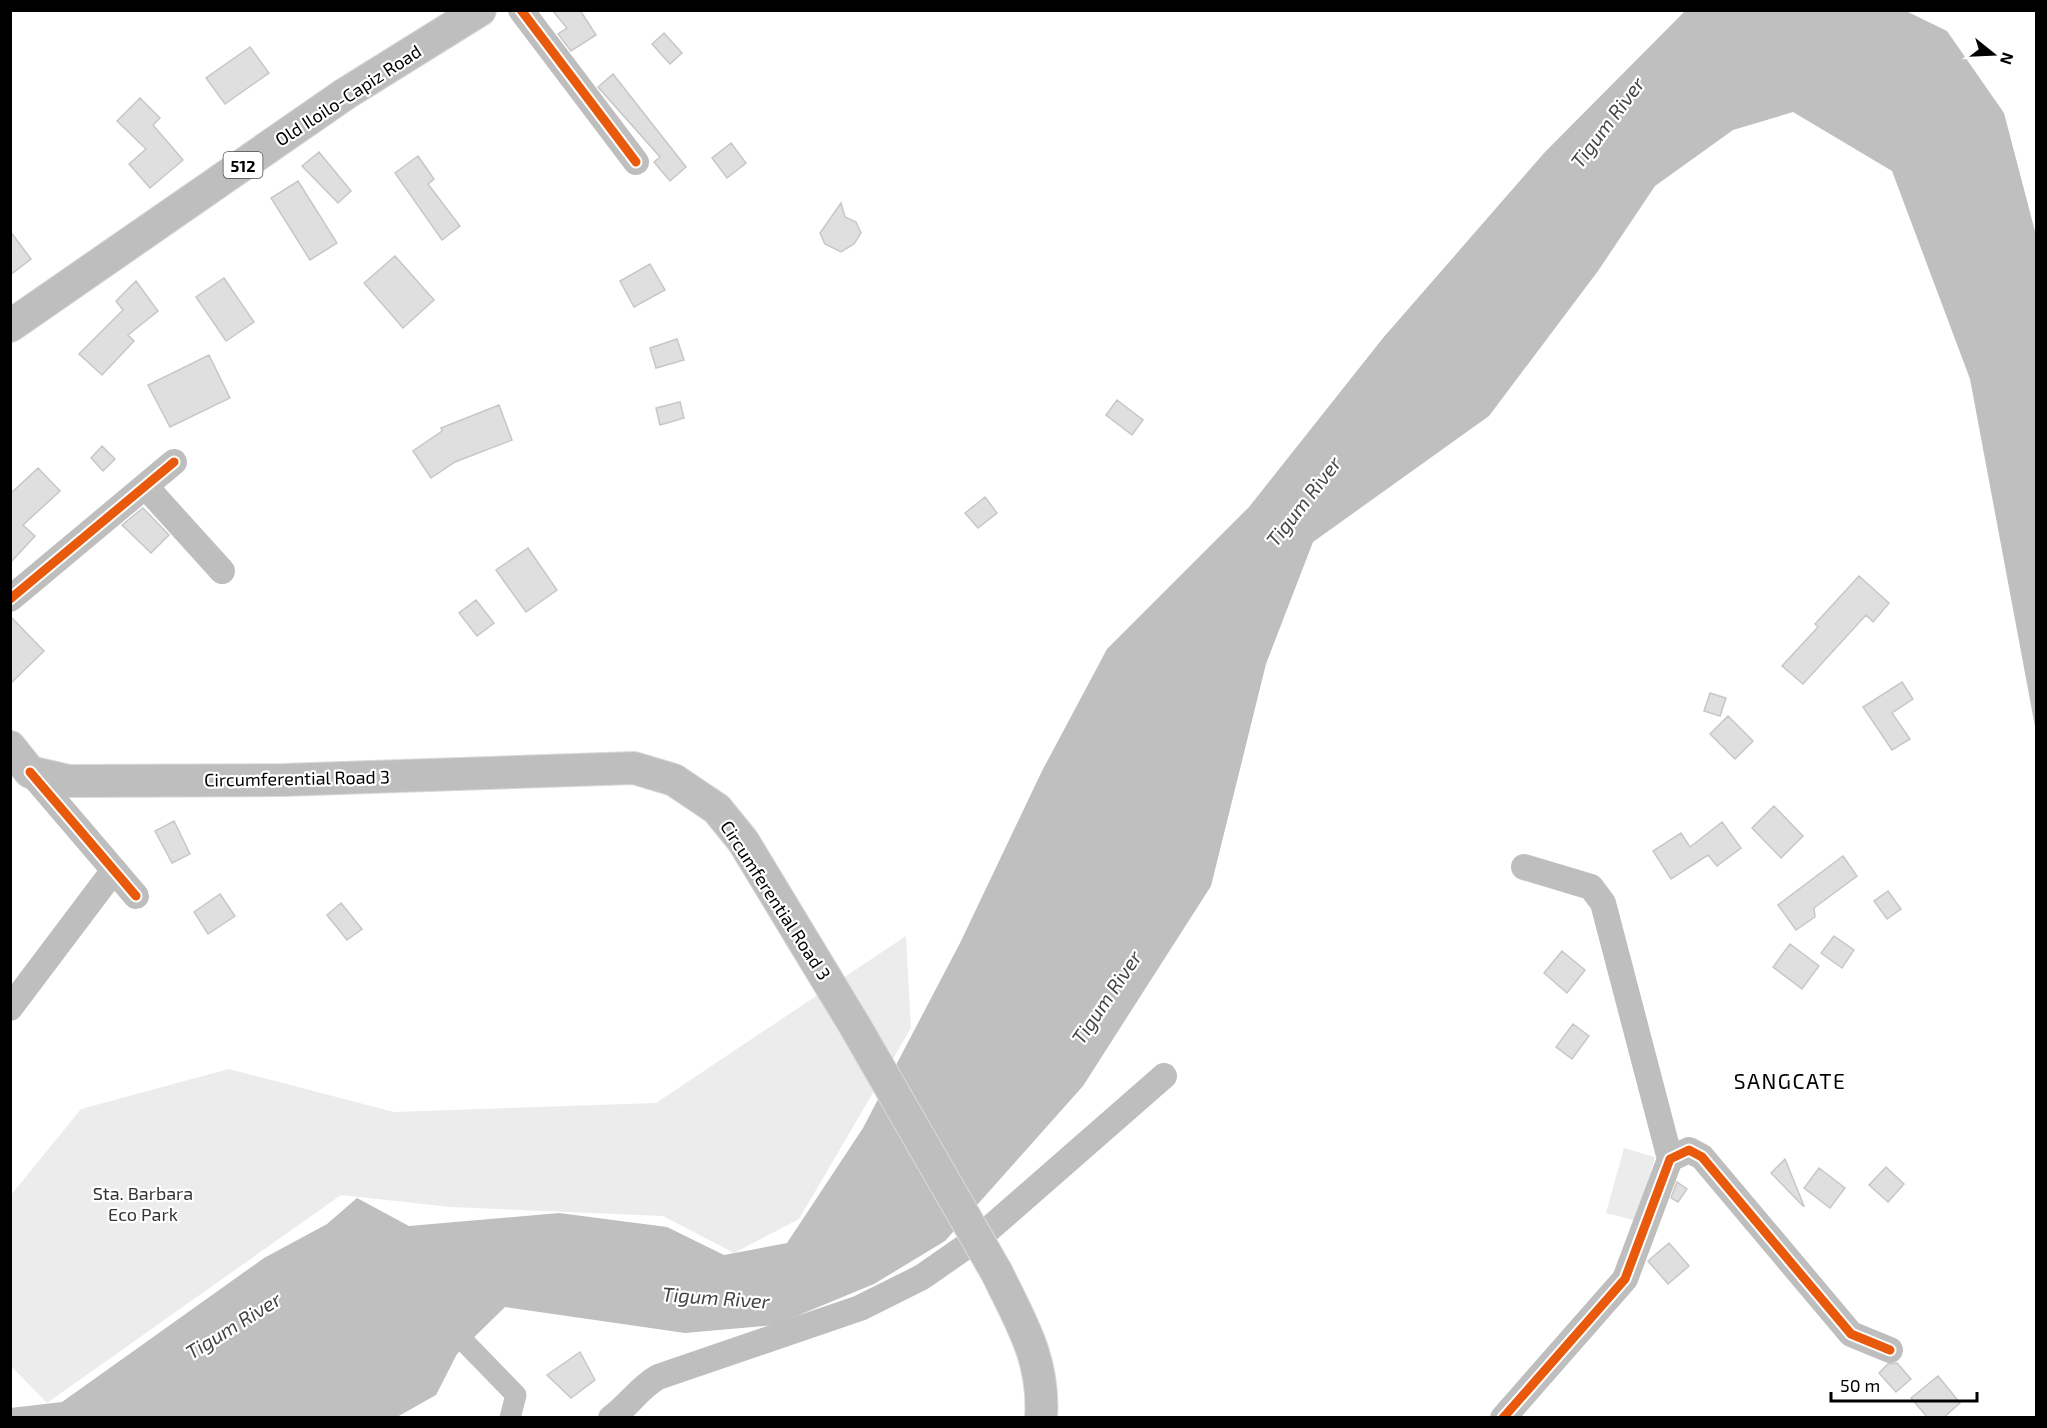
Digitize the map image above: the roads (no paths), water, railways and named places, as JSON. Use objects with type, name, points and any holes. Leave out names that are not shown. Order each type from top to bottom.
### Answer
[{"type":"main road","name":"Old Iloilo-Capiz Road","points":[[10,326],[345,94],[480,10]]},
{"type":"main road","points":[[10,747],[30,772]]},
{"type":"main road","name":"Circumferential Road 3","points":[[30,772],[69,781],[271,780],[634,768],[674,780],[717,808],[743,841],[855,1026],[997,1273],[1034,1349],[1043,1390],[1041,1418]]},
{"type":"street","points":[[521,10],[636,162]]},
{"type":"street","points":[[10,599],[174,462]]},
{"type":"street","points":[[146,486],[222,571]]},
{"type":"street","points":[[30,772],[136,896]]},
{"type":"street","points":[[1503,1418],[1625,1279],[1670,1159],[1603,903],[1591,887],[1524,867]]},
{"type":"street","points":[[10,1008],[114,870]]},
{"type":"street","points":[[611,1418],[627,1406],[649,1382],[658,1377],[860,1308],[922,1277],[981,1236],[1164,1076]]},
{"type":"street","points":[[1670,1159],[1689,1150],[1702,1157],[1851,1334],[1890,1350]]},
{"type":"water","name":"Tigum River","points":[[1685,11],[1906,11],[1947,31],[2004,113],[2036,235],[2036,732],[1970,379],[1892,171],[1793,112],[1733,130],[1655,186],[1598,271],[1489,416],[1313,542],[1266,664],[1211,886],[1083,1086],[945,1241],[874,1284],[775,1325],[685,1333],[505,1307],[457,1354],[436,1395],[397,1417],[11,1418],[10,1408],[62,1402],[264,1258],[327,1224],[357,1198],[409,1226],[559,1213],[667,1227],[724,1255],[787,1243],[863,1128],[960,943],[1042,771],[1107,649],[1249,507],[1383,338],[1545,152]]},
{"type":"waterway","points":[[448,1325],[516,1395],[510,1418]]},
{"type":"district","name":"SANGCATE","points":[[1790,1080]]},
{"type":"park label","name":"Sta. Barbara Eco Park","points":[[143,1203]]}]
